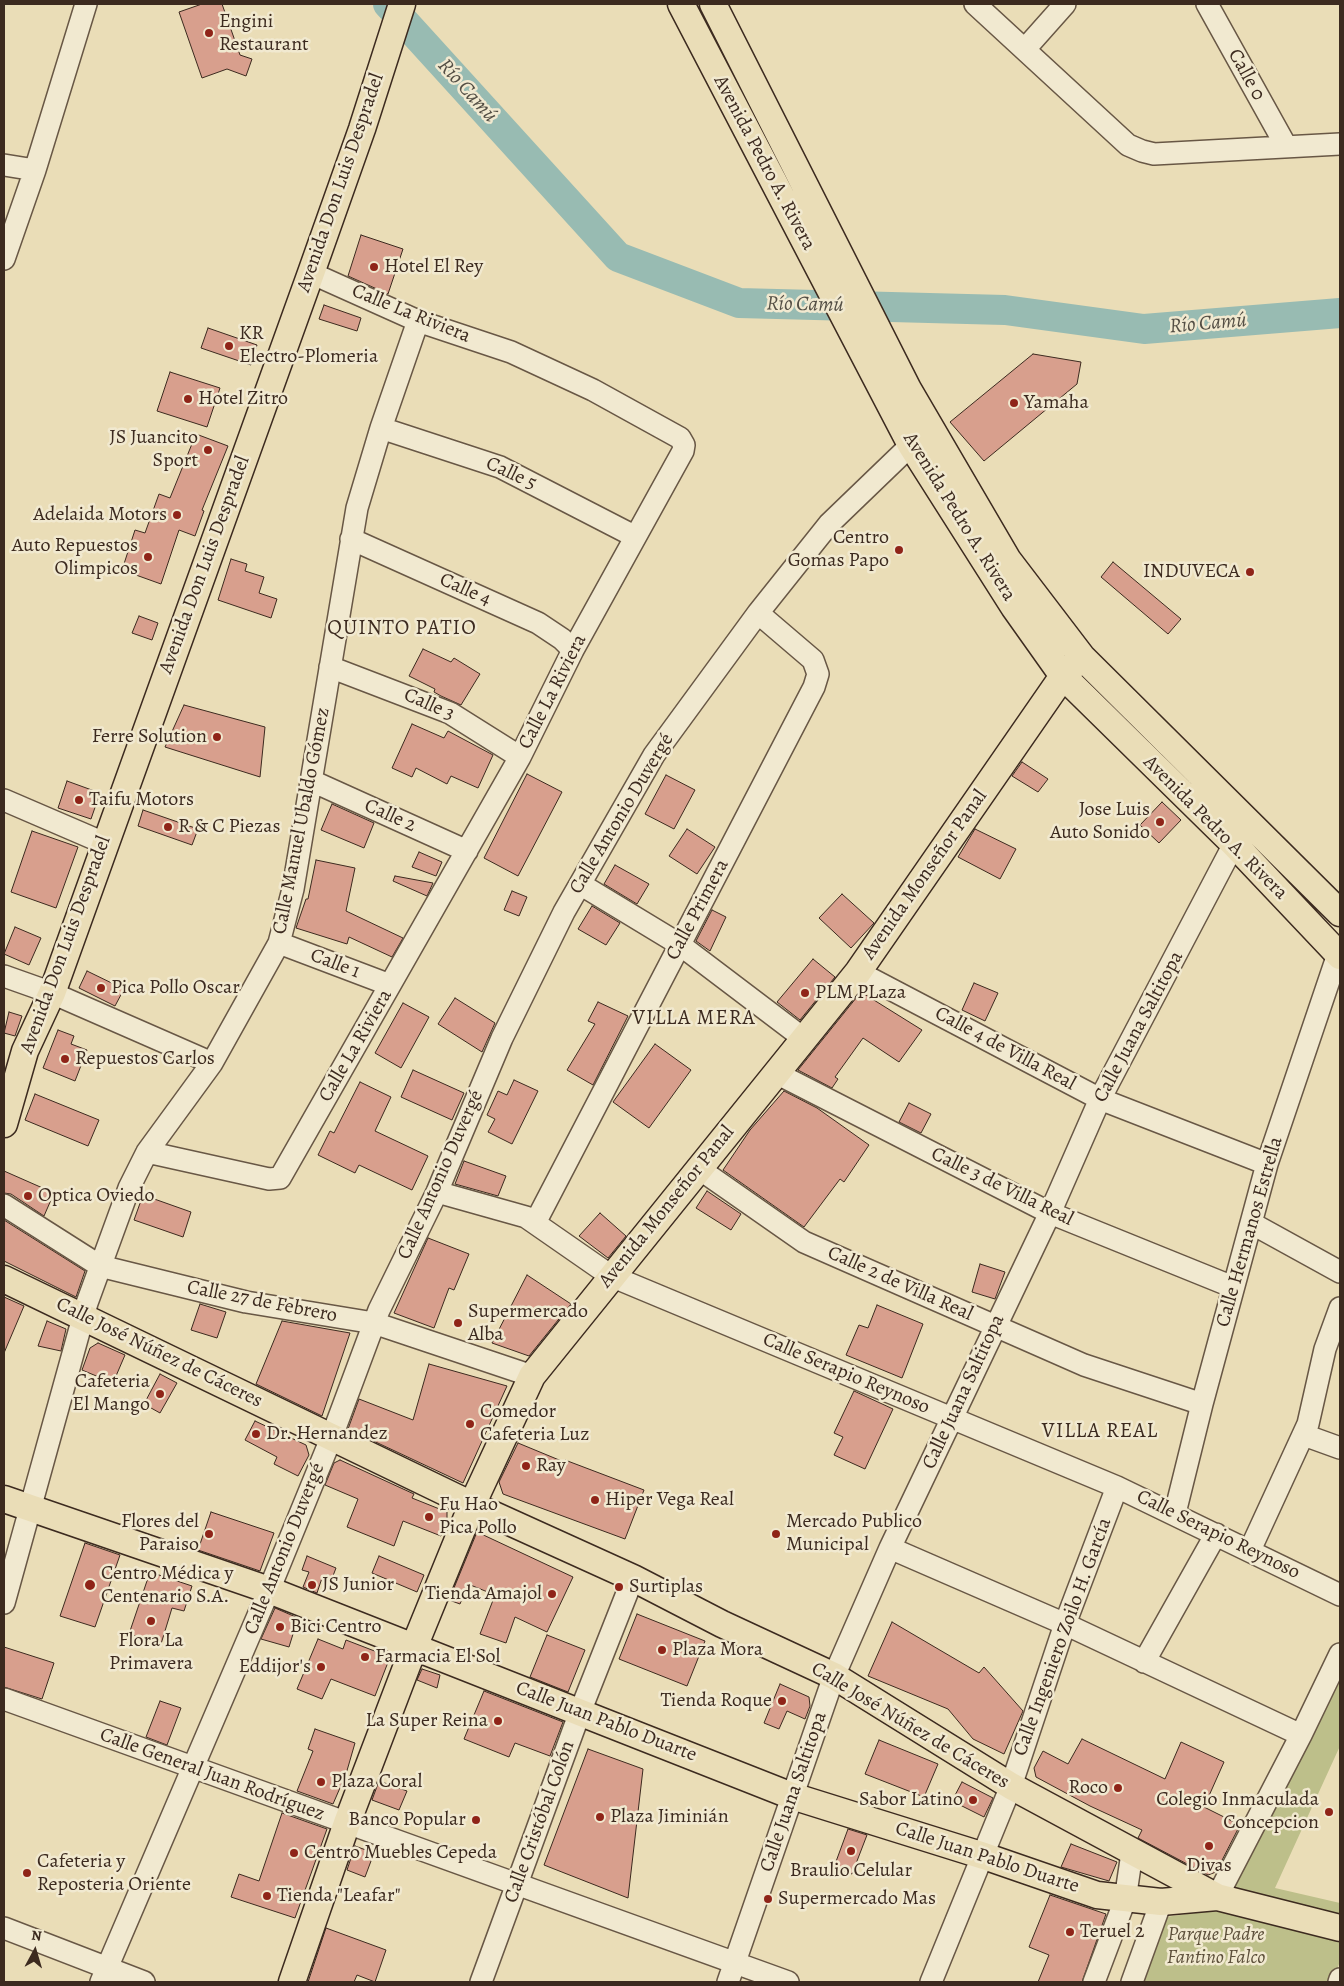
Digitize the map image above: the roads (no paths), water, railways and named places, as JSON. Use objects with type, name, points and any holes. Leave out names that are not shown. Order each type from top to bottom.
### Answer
[{"type":"main road","name":"Avenida Don Luis Despradel","points":[[4,1124],[26,1051],[52,993],[104,843],[310,273],[402,4]]},
{"type":"main road","name":"Avenida Pedro A. Rivera","points":[[681,4],[738,115],[898,393]]},
{"type":"main road","name":"Avenida Pedro A. Rivera","points":[[712,4],[764,106],[921,439],[1014,607],[1063,676],[1243,836],[1340,913]]},
{"type":"main road","points":[[711,63],[736,51]]},
{"type":"main road","name":"Avenida Pedro A. Rivera","points":[[921,439],[1008,560],[1082,657],[1243,836],[1337,969]]},
{"type":"main road","name":"Avenida Monseñor Panal","points":[[292,1982],[347,1824],[414,1648],[472,1505],[532,1376],[858,972],[1063,676],[1082,657]]},
{"type":"main road","name":"Calle José Núñez de Cáceres","points":[[4,1279],[472,1505],[633,1578],[722,1624],[834,1676],[1011,1786],[1132,1853],[1217,1897]]},
{"type":"main road","name":"Calle Juan Pablo Duarte","points":[[4,1499],[269,1590],[792,1796],[984,1856],[1097,1895],[1125,1900],[1161,1902],[1217,1897]]},
{"type":"main road","points":[[1217,1897],[1340,1928]]},
{"type":"street","points":[[4,259],[86,4]]},
{"type":"street","points":[[975,4],[1026,48],[1128,145],[1142,151],[1154,154],[1340,144]]},
{"type":"street","points":[[1026,48],[1065,4]]},
{"type":"street","name":"Calle 0","points":[[1207,4],[1286,146]]},
{"type":"street","points":[[4,165],[34,170]]},
{"type":"street","name":"Calle La Riviera","points":[[147,1152],[269,1179],[280,1178],[520,757],[573,650],[634,536],[683,451],[684,445],[680,438],[593,390],[511,352],[418,321],[310,273]]},
{"type":"street","name":"Calle Manuel Ubaldo Gómez","points":[[4,1603],[84,1316],[129,1188],[147,1152],[212,1063],[279,943],[293,889],[351,539],[381,428],[418,321]]},
{"type":"street","name":"Calle 5","points":[[381,428],[500,467],[634,536]]},
{"type":"street","name":"Calle Antonio Duvergé","points":[[104,1975],[269,1590],[332,1436],[374,1324],[437,1192],[502,1038],[580,884],[654,755],[758,613],[829,524],[921,439]]},
{"type":"street","name":"Calle 4","points":[[351,539],[538,623],[562,638],[573,650]]},
{"type":"street","name":"Calle Primera","points":[[535,1224],[814,687],[818,674],[817,666],[813,660],[758,613]]},
{"type":"street","name":"Calle 3","points":[[330,667],[450,713],[520,757]]},
{"type":"street","name":"Calle 2","points":[[312,782],[468,850]]},
{"type":"street","points":[[4,800],[104,843]]},
{"type":"street","name":"Calle Juana Saltitopa","points":[[731,1973],[834,1676],[890,1548],[1050,1213],[1100,1099],[1243,836]]},
{"type":"street","points":[[580,884],[679,944],[804,1038]]},
{"type":"street","name":"Calle 1","points":[[279,943],[390,985]]},
{"type":"street","name":"Calle Hermanos Estrella","points":[[1175,1513],[1202,1404],[1267,1164],[1337,969]]},
{"type":"street","name":"Calle 4 de Villa Real","points":[[858,972],[1100,1099],[1267,1164]]},
{"type":"street","points":[[4,976],[52,993],[212,1063]]},
{"type":"street","name":"Calle 3 de Villa Real","points":[[776,1073],[1050,1213],[1233,1287]]},
{"type":"street","name":"Calle 2 de Villa Real","points":[[698,1168],[804,1242],[1084,1365],[1202,1404]]},
{"type":"street","name":"Calle Serapio Reynoso","points":[[437,1192],[526,1217],[611,1276],[1117,1487],[1175,1513],[1340,1595]]},
{"type":"street","name":"Calle 27 de Febrero","points":[[4,1205],[100,1266],[246,1302],[374,1324],[532,1376]]},
{"type":"street","points":[[1251,1222],[1340,1272]]},
{"type":"street","points":[[1250,1550],[1304,1435],[1324,1349],[1340,1308]]},
{"type":"street","points":[[1304,1435],[1340,1448]]},
{"type":"street","name":"Calle Ingeniero Zoilo H. García","points":[[932,1982],[1011,1786],[1065,1624],[1117,1487]]},
{"type":"street","points":[[1144,1662],[1216,1534]]},
{"type":"street","points":[[890,1548],[1065,1624],[1301,1735]]},
{"type":"street","name":"Calle Cristóbal Colón","points":[[481,1982],[580,1712],[633,1578]]},
{"type":"street","points":[[1217,1897],[1301,1735],[1340,1654]]},
{"type":"street","name":"Calle General Juan Rodríguez","points":[[4,1699],[516,1886],[731,1973],[788,1982]]},
{"type":"street","points":[[1094,1982],[1125,1900],[1132,1853]]},
{"type":"street","points":[[1132,1982],[1161,1902]]},
{"type":"street","points":[[4,1928],[104,1975],[144,1982]]},
{"type":"waterway","name":"Río Camú","points":[[388,4],[618,257],[739,303],[1005,310],[1144,329],[1340,313]]},
{"type":"place","name":"Engini Restaurant","points":[[209,33]]},
{"type":"place","name":"Hotel El Rey","points":[[374,267]]},
{"type":"place","name":"KR Electro-Plomeria","points":[[229,346]]},
{"type":"place","name":"Hotel Zitro","points":[[188,399]]},
{"type":"place","name":"Yamaha","points":[[1014,403]]},
{"type":"place","name":"JS Juancito Sport","points":[[208,450]]},
{"type":"place","name":"Adelaida Motors","points":[[177,515]]},
{"type":"place","name":"Centro Gomas Papo","points":[[899,550]]},
{"type":"place","name":"Auto Repuestos Olimpicos","points":[[148,557]]},
{"type":"place","name":"INDUVECA","points":[[1250,572]]},
{"type":"place","name":"Ferre Solution","points":[[217,737]]},
{"type":"place","name":"Taifu Motors","points":[[79,800]]},
{"type":"place","name":"Jose Luis Auto Sonido","points":[[1160,822]]},
{"type":"place","name":"R & C Piezas","points":[[168,827]]},
{"type":"place","name":"Pica Pollo Oscar","points":[[101,988]]},
{"type":"place","name":"PLM PLaza","points":[[805,993]]},
{"type":"place","name":"Repuestos Carlos","points":[[65,1059]]},
{"type":"place","name":"Optica Oviedo","points":[[28,1196]]},
{"type":"place","name":"Supermercado Alba","points":[[458,1323]]},
{"type":"place","name":"Cafeteria El Mango","points":[[160,1394]]},
{"type":"place","name":"Comedor Cafeteria Luz","points":[[470,1424]]},
{"type":"place","name":"Dr. Hernandez","points":[[256,1434]]},
{"type":"place","name":"Ray","points":[[526,1466]]},
{"type":"place","name":"Hiper Vega Real","points":[[595,1500]]},
{"type":"place","name":"Fu Hao Pica Pollo","points":[[429,1517]]},
{"type":"place","name":"Flores del Paraiso","points":[[209,1534]]},
{"type":"place","name":"Mercado Publico Municipal","points":[[776,1534]]},
{"type":"place","name":"Centro Médica y Centenario S.A.","points":[[90,1585]]},
{"type":"place","name":"JS Junior","points":[[312,1585]]},
{"type":"place","name":"Surtiplas","points":[[619,1587]]},
{"type":"place","name":"Tienda Amajol","points":[[552,1594]]},
{"type":"place","name":"Flora La Primavera","points":[[151,1621]]},
{"type":"place","name":"Bici Centro","points":[[280,1627]]},
{"type":"place","name":"Plaza Mora","points":[[662,1650]]},
{"type":"place","name":"Farmacia El Sol","points":[[365,1657]]},
{"type":"place","name":"Eddijor's","points":[[321,1667]]},
{"type":"place","name":"Tienda Roque","points":[[782,1701]]},
{"type":"place","name":"La Super Reina","points":[[498,1721]]},
{"type":"place","name":"Plaza Coral","points":[[321,1782]]},
{"type":"place","name":"Roco","points":[[1118,1788]]},
{"type":"place","name":"Sabor Latino","points":[[973,1800]]},
{"type":"place","name":"Colegio Inmaculada Concepcion","points":[[1329,1812]]},
{"type":"place","name":"Plaza Jiminián","points":[[600,1817]]},
{"type":"place","name":"Banco Popular","points":[[476,1820]]},
{"type":"place","name":"Divas","points":[[1209,1846]]},
{"type":"place","name":"Braulio Celular","points":[[851,1851]]},
{"type":"place","name":"Centro Muebles Cepeda","points":[[294,1853]]},
{"type":"place","name":"Cafeteria y Reposteria Oriente","points":[[27,1873]]},
{"type":"place","name":"Tienda \"Leafar\"","points":[[267,1896]]},
{"type":"place","name":"Supermercado Mas","points":[[768,1899]]},
{"type":"place","name":"Teruel 2","points":[[1070,1932]]},
{"type":"district","name":"QUINTO PATIO","points":[[402,629]]},
{"type":"district","name":"VILLA MERA","points":[[694,1019]]},
{"type":"district","name":"VILLA REAL","points":[[1100,1432]]},
{"type":"park label","name":"Parque Padre Fantino Falco","points":[[1216,1946]]}]
